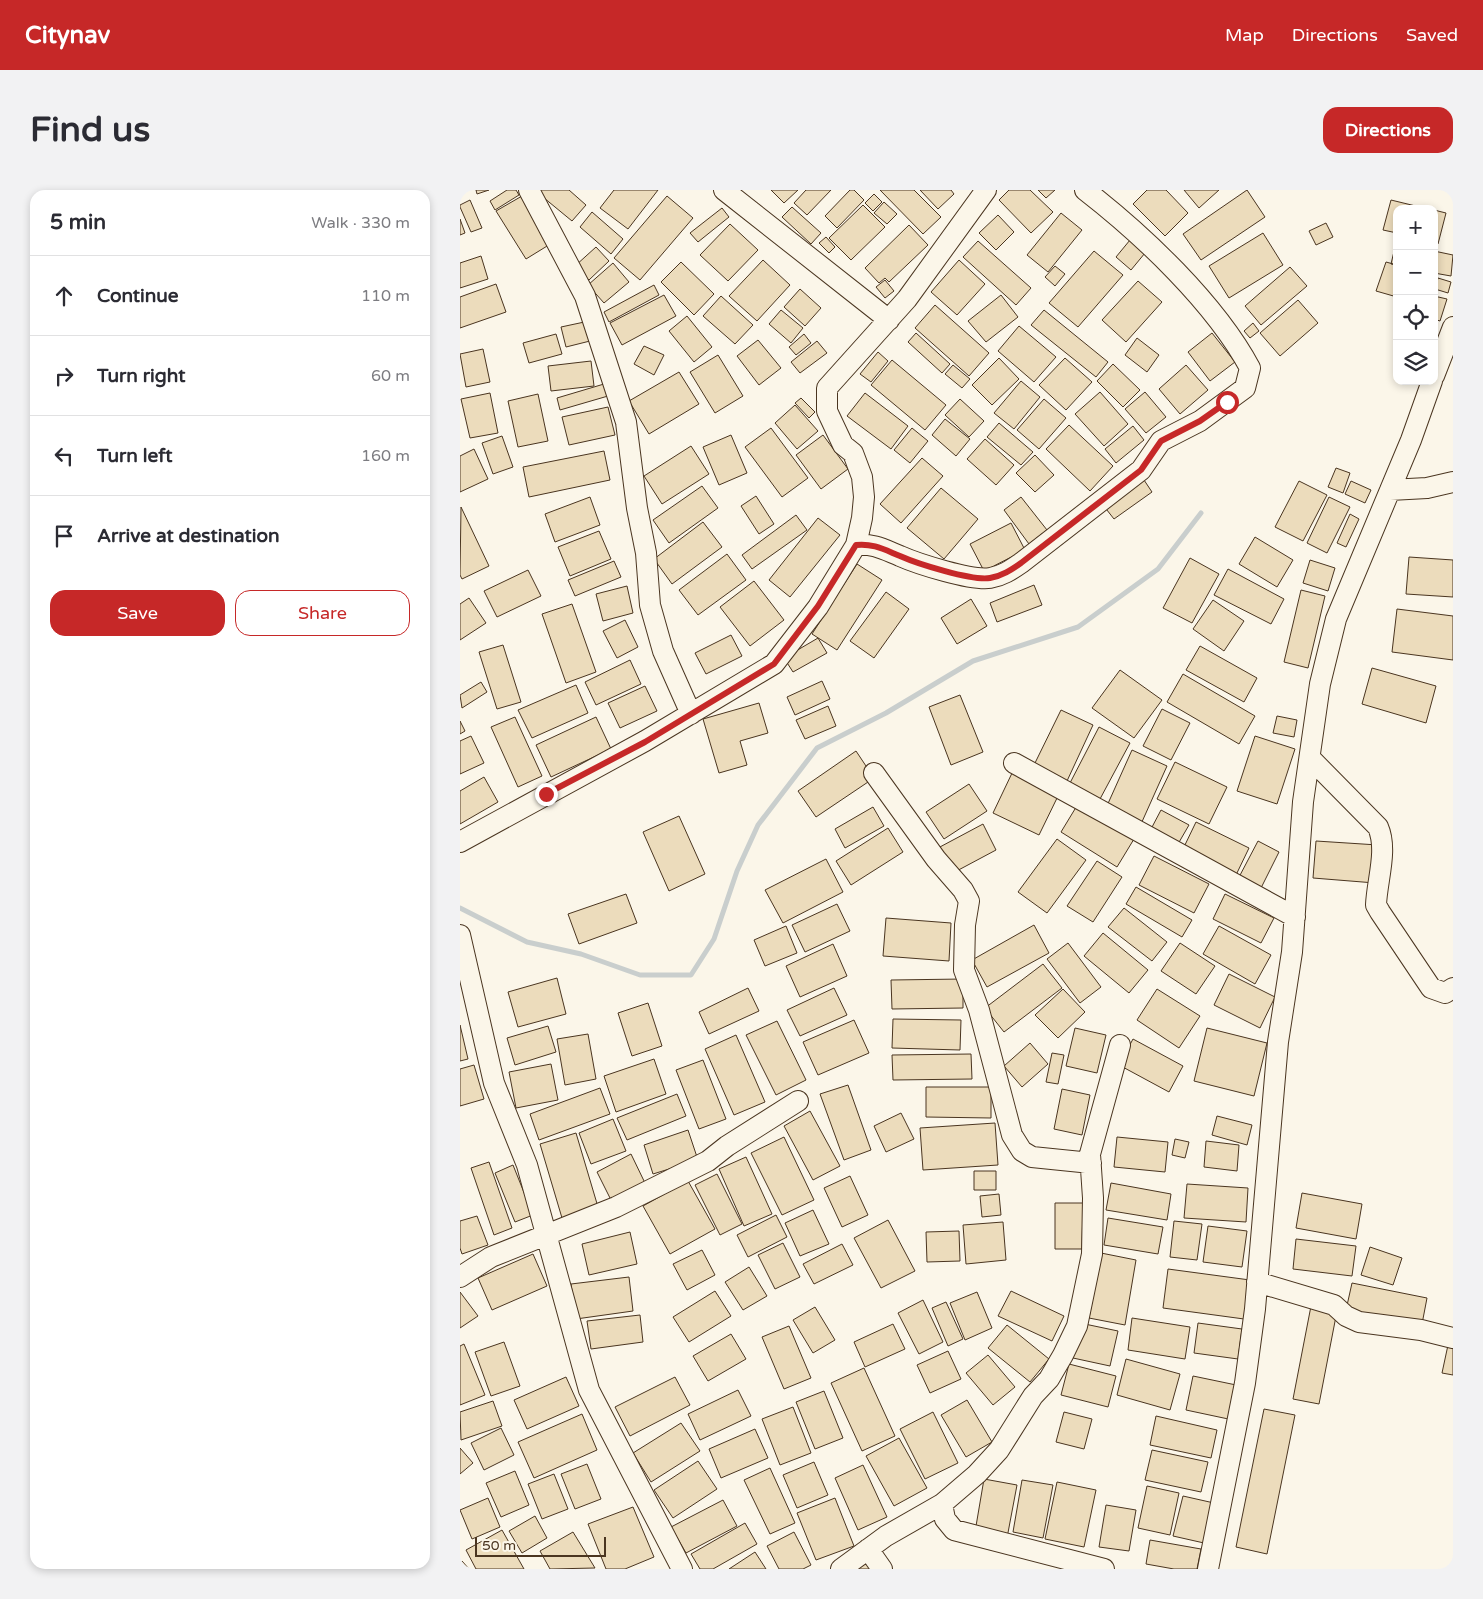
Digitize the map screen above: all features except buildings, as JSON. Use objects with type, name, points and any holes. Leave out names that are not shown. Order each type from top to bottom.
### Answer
[{"type":"street","points":[[529,190],[585,296],[626,422],[637,508],[646,553],[650,605],[663,651],[691,714]]},
{"type":"street","points":[[724,190],[888,320]]},
{"type":"street","points":[[460,842],[645,742],[774,664],[818,606],[856,545],[864,497],[862,477],[853,454],[843,445],[827,411],[828,388],[907,299],[986,190]]},
{"type":"street","points":[[856,545],[869,543],[914,562],[952,572],[988,579],[1003,574],[1021,563],[1141,470],[1161,441],[1200,421],[1245,388],[1250,368],[1240,350],[1204,305],[1170,264],[1084,190]]},
{"type":"street","points":[[1438,365],[1453,326]]},
{"type":"street","points":[[1208,1569],[1245,1383],[1257,1282],[1278,1042],[1292,952],[1303,802],[1320,684],[1336,619],[1411,440],[1431,385]]},
{"type":"street","points":[[1390,490],[1427,488],[1453,482]]},
{"type":"street","points":[[1310,758],[1378,828],[1382,836],[1376,904],[1380,912],[1431,988],[1445,993],[1453,988]]},
{"type":"street","points":[[1014,763],[1295,917]]},
{"type":"street","points":[[874,773],[936,859],[963,890],[969,901],[965,925],[964,970],[979,1010],[1012,1135],[1022,1151],[1032,1157],[1091,1163]]},
{"type":"street","points":[[460,935],[468,962],[494,1083],[527,1165],[589,1390],[682,1569]]},
{"type":"street","points":[[841,1569],[868,1548],[942,1504],[977,1474],[999,1450],[1033,1396],[1049,1379],[1077,1326],[1092,1254],[1093,1198],[1091,1163],[1094,1138],[1120,1044]]},
{"type":"street","points":[[460,1277],[491,1257],[547,1236],[645,1194],[708,1161],[727,1146],[798,1101]]},
{"type":"street","points":[[1257,1282],[1334,1306],[1346,1316],[1359,1322],[1420,1330],[1453,1338]]},
{"type":"street","points":[[942,1504],[945,1519],[954,1530],[1104,1569]]},
{"type":"street","points":[[868,1548],[882,1569]]},
{"type":"waterway","points":[[460,908],[527,942],[581,954],[640,975],[691,975],[714,939],[737,871],[758,825],[817,748],[886,713],[973,661],[1078,627],[1158,569],[1201,513]]},
{"type":"route","points":[[546,794],[645,742],[774,664],[818,606],[856,545],[869,543],[914,562],[952,572],[988,579],[1003,574],[1021,563],[1141,470],[1154,454],[1161,441],[1200,421],[1227,402]]}]
